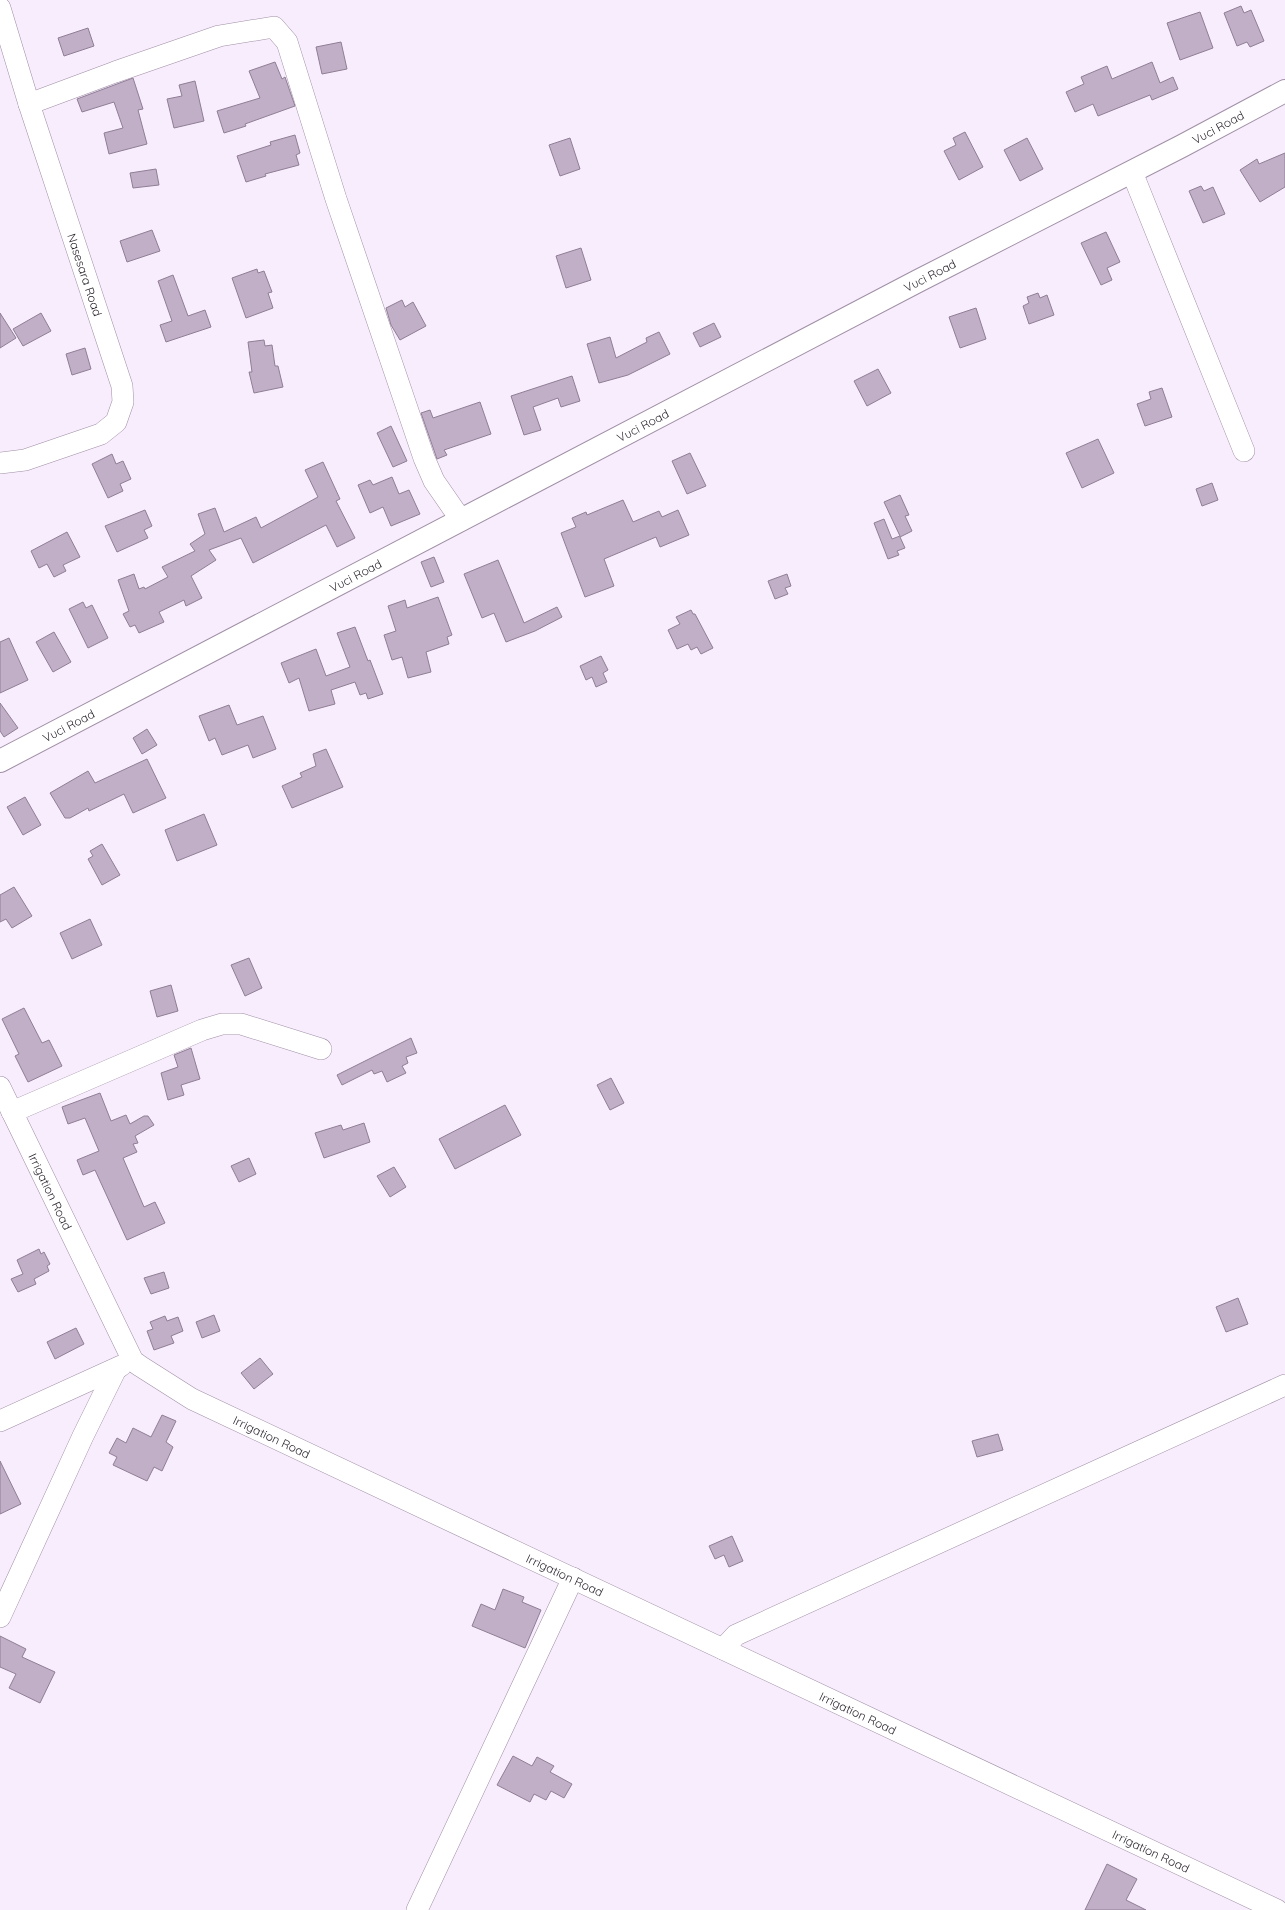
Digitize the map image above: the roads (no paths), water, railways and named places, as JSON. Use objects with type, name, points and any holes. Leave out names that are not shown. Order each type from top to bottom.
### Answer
[{"type":"main road","name":"Vuci Road","points":[[0,761],[904,288],[1132,172],[1285,91]]},
{"type":"street","name":"Nasesara Road","points":[[0,8],[29,104],[122,386],[123,402],[116,422],[101,434],[25,460],[0,463]]},
{"type":"street","points":[[29,104],[219,36],[274,27],[287,42],[336,199],[424,458],[434,481],[461,520]]},
{"type":"street","points":[[1132,172],[1244,452]]},
{"type":"street","points":[[4,1100],[222,1024],[241,1024],[321,1049]]},
{"type":"street","name":"Irrigation Road","points":[[4,1100],[124,1365],[1278,1910]]},
{"type":"street","points":[[0,1421],[124,1365]]},
{"type":"street","points":[[0,1616],[83,1436],[124,1365]]},
{"type":"street","points":[[723,1649],[736,1635],[1285,1385]]},
{"type":"street","points":[[417,1910],[573,1578]]}]
